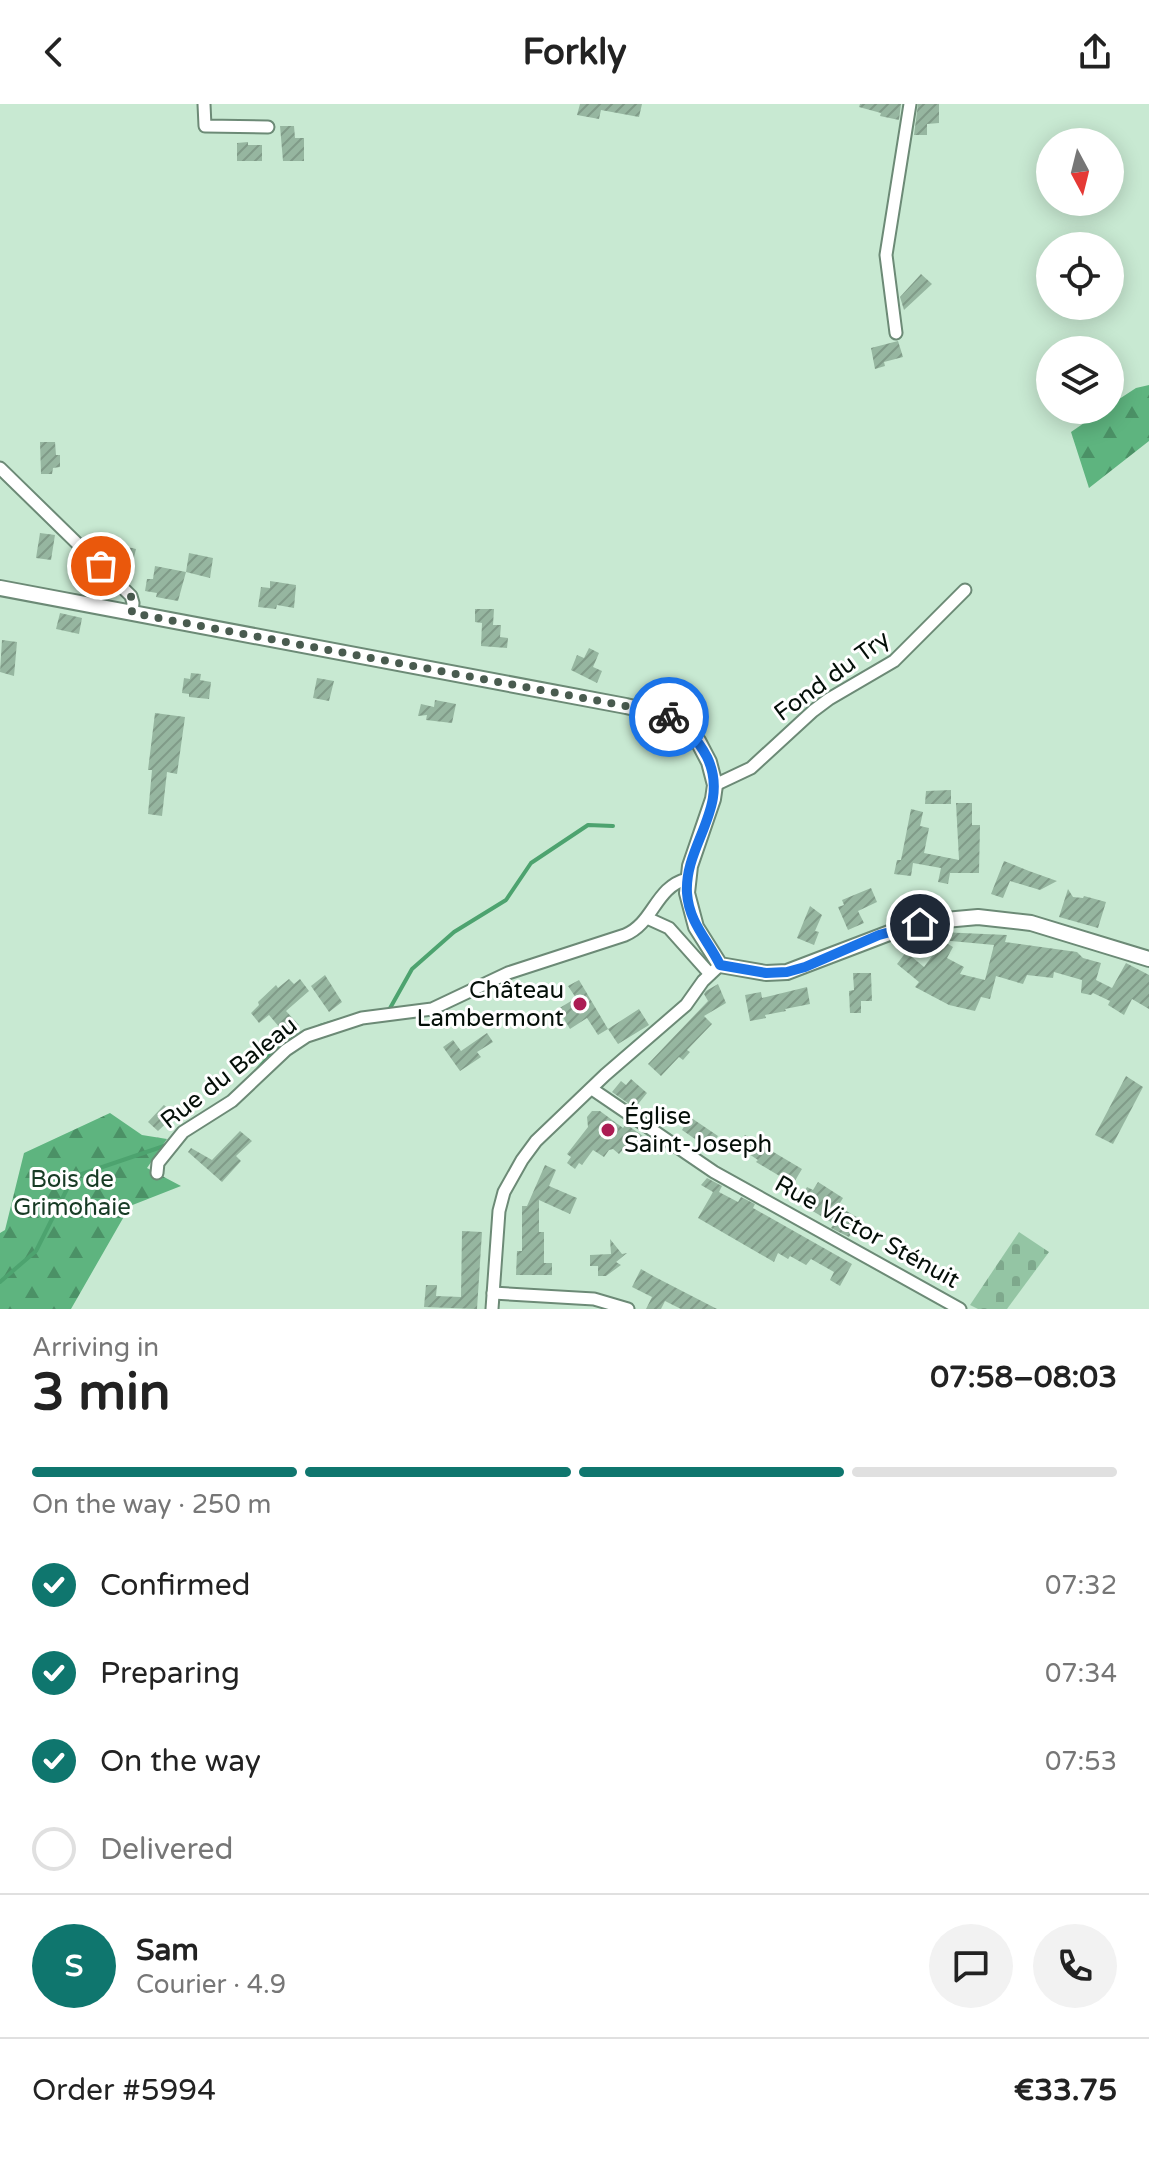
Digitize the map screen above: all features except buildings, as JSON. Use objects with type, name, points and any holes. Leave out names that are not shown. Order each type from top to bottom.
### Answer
[{"type":"street","points":[[204,104],[205,126],[268,127]]},
{"type":"street","points":[[896,333],[886,255],[910,104]]},
{"type":"street","points":[[0,468],[131,596],[132,613]]},
{"type":"street","points":[[0,588],[661,714],[681,724],[698,741],[709,762],[715,785],[708,818],[687,879],[690,909],[715,970]]},
{"type":"street","name":"Fond du Try","points":[[715,785],[751,768],[821,705],[894,661],[965,590]]},
{"type":"street","name":"Rue du Baleau","points":[[157,1173],[158,1163],[183,1132],[232,1101],[286,1050],[307,1036],[362,1018],[432,1009],[508,973],[633,932],[647,918],[662,894],[677,881],[687,879]]},
{"type":"street","points":[[647,918],[669,928],[715,970],[787,972],[897,930],[934,921],[978,917],[1031,923],[1149,959]]},
{"type":"street","points":[[492,1309],[499,1211],[510,1181],[536,1141],[627,1055],[686,1005],[715,970]]},
{"type":"street","name":"Rue Victor Sténuit","points":[[592,1089],[701,1164],[960,1309]]},
{"type":"street","points":[[493,1293],[594,1299],[628,1309]]},
{"type":"green space","points":[[1149,385],[1149,441],[1089,488],[1071,432],[1083,424],[1124,424],[1124,396],[1136,388]]},
{"type":"green space","name":"Bois de Grimohaie","points":[[110,1113],[142,1135],[167,1139],[147,1168],[181,1186],[130,1206],[71,1309],[0,1309],[0,1233],[5,1230],[24,1153]]},
{"type":"green space","points":[[1019,1232],[1049,1252],[1007,1309],[978,1309],[970,1305]]},
{"type":"waterway","points":[[386,1011],[412,969],[454,932],[506,900],[531,863],[588,825],[613,826]]},
{"type":"waterway","points":[[320,1026],[354,1016]]},
{"type":"waterway","points":[[256,1071],[274,1051],[294,1038]]},
{"type":"waterway","points":[[0,1282],[36,1251],[73,1177],[167,1145]]},
{"type":"way so far","points":[[101,566],[131,596],[132,613],[626,706],[669,717]]},
{"type":"place","name":"Château Lambermont","points":[[580,1004]]},
{"type":"place","name":"Église Saint-Joseph","points":[[608,1130]]},
{"type":"route","points":[[669,717],[698,741],[709,762],[715,785],[708,818],[690,866],[687,893],[696,927],[720,965],[766,973],[797,970],[879,935],[920,924]]}]
